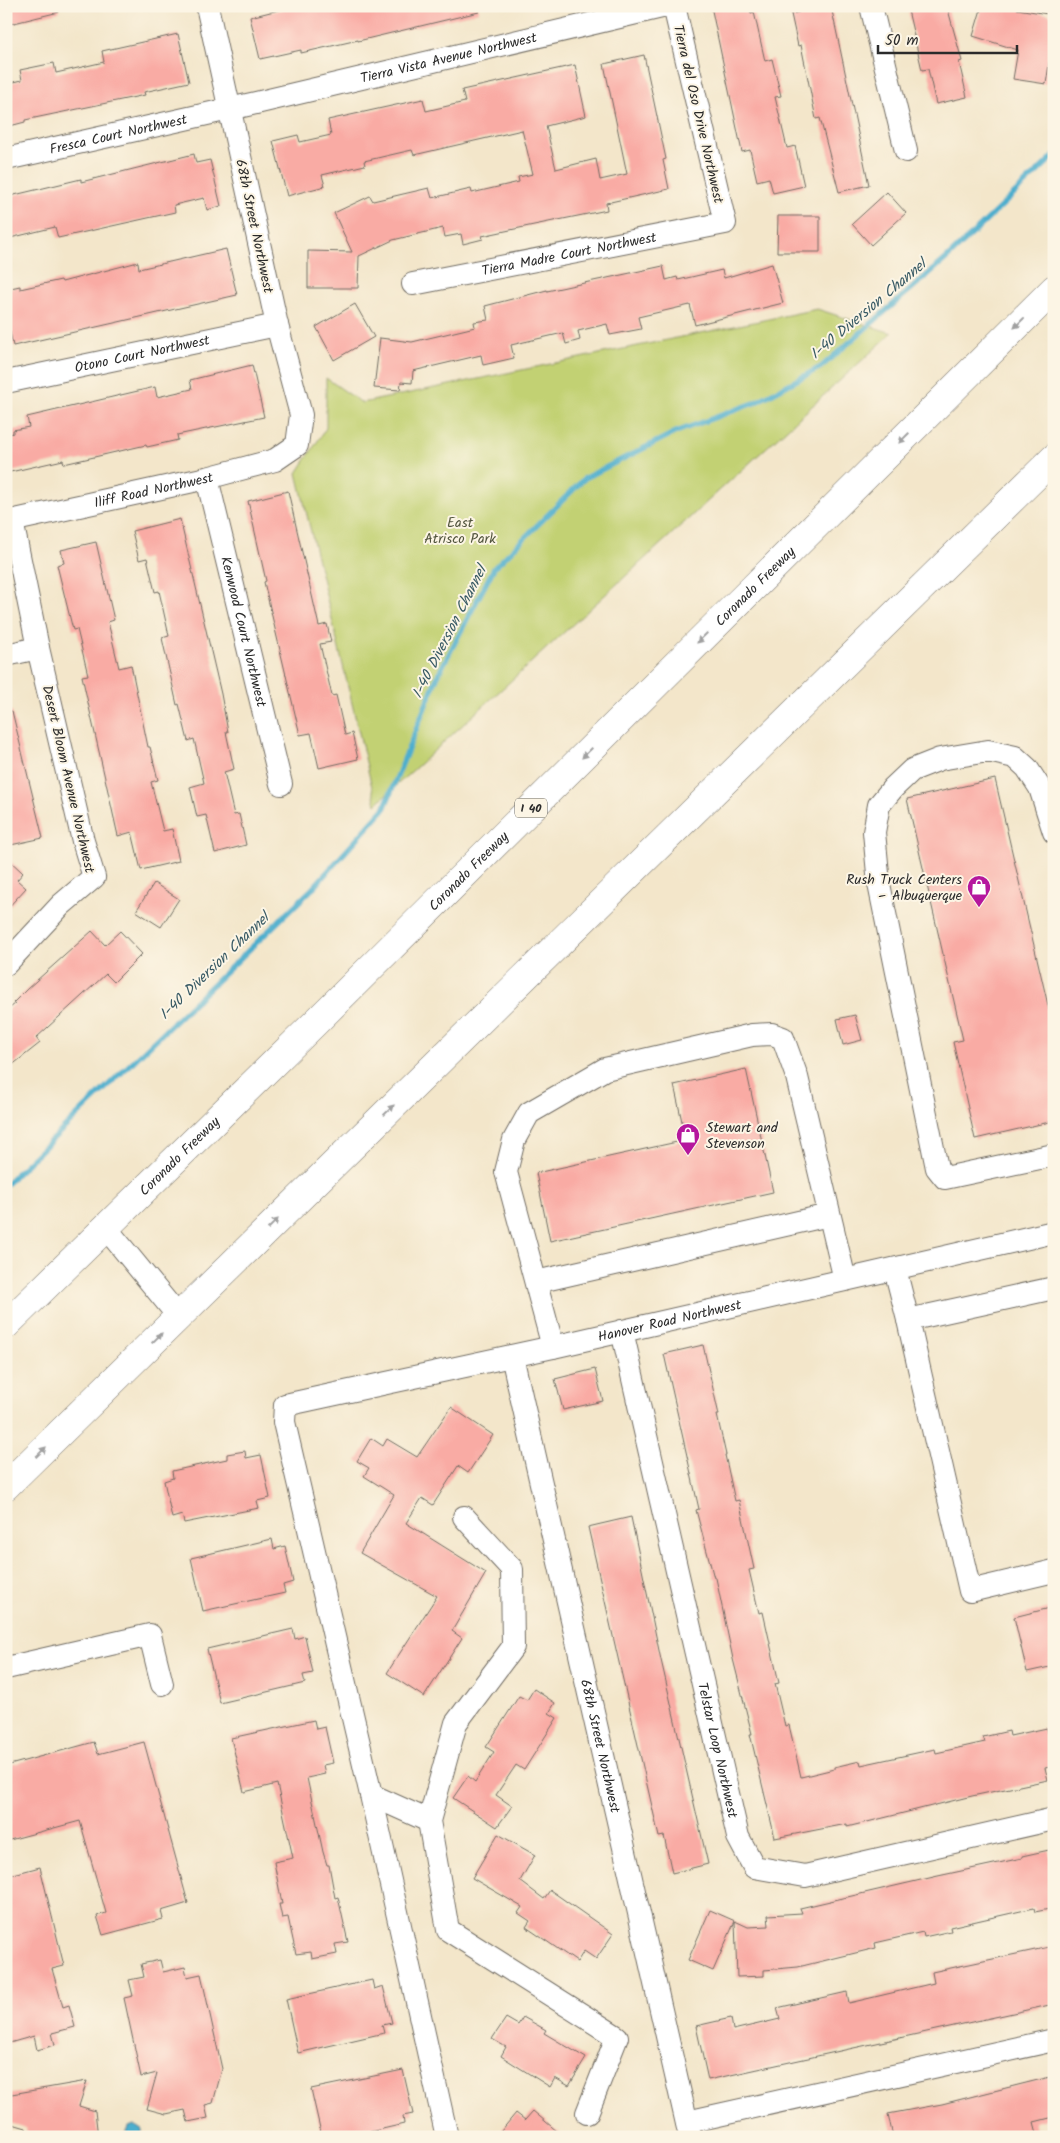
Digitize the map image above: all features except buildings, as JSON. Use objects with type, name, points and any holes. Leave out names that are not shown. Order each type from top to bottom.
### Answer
[{"type":"highway","name":"Coronado Freeway","points":[[6,1325],[322,1016],[1054,289]]},
{"type":"highway","points":[[6,1486],[1054,458]]},
{"type":"street","name":"68th Street Northwest","points":[[207,6],[277,325],[301,415],[297,445]]},
{"type":"street","name":"Tierra Vista Avenue Northwest","points":[[230,109],[666,6]]},
{"type":"street","name":"Tierra del Oso Drive Northwest","points":[[674,6],[724,223]]},
{"type":"street","points":[[871,6],[906,151]]},
{"type":"street","name":"Fresca Court Northwest","points":[[6,159],[230,109]]},
{"type":"street","name":"Tierra Madre Court Northwest","points":[[413,284],[724,223]]},
{"type":"street","name":"Otono Court Northwest","points":[[6,382],[277,325]]},
{"type":"street","name":"Iliff Road Northwest","points":[[9,522],[207,478],[275,460],[297,445]]},
{"type":"street","name":"Kenwood Court Northwest","points":[[207,478],[280,784]]},
{"type":"street","points":[[6,655],[38,648],[9,522]]},
{"type":"street","name":"Desert Bloom Avenue Northwest","points":[[6,964],[61,905],[94,877],[82,841],[38,648]]},
{"type":"street","points":[[1054,832],[1040,788],[1027,768],[1015,757],[988,750],[940,759],[912,770],[879,805],[874,832],[879,884],[937,1168],[945,1178],[1054,1155]]},
{"type":"street","points":[[553,1347],[506,1172],[514,1140],[528,1113],[605,1069],[752,1036],[772,1034],[783,1038],[798,1077],[845,1280]]},
{"type":"street","points":[[536,1282],[829,1215]]},
{"type":"street","points":[[106,1228],[179,1317]]},
{"type":"street","name":"Hanover Road Northwest","points":[[371,1795],[284,1422],[285,1405],[553,1347],[1054,1232]]},
{"type":"street","points":[[895,1269],[970,1590],[1054,1571]]},
{"type":"street","points":[[908,1320],[1054,1288]]},
{"type":"street","name":"Telstar Loop Northwest","points":[[622,1331],[738,1837],[754,1866],[805,1876],[1054,1819]]},
{"type":"street","name":"68th Street Northwest","points":[[512,1356],[689,2130]]},
{"type":"street","points":[[464,1517],[512,1569],[513,1647],[456,1723],[428,1821],[448,1930],[617,2037],[587,2113]]},
{"type":"street","points":[[6,1668],[150,1636],[162,1684]]},
{"type":"street","points":[[371,1795],[428,1821]]},
{"type":"street","points":[[371,1795],[447,2137]]},
{"type":"street","points":[[689,2130],[1054,2040]]},
{"type":"green space","name":"East Atrisco Park","points":[[817,309],[892,333],[376,804],[297,473],[326,428],[326,378],[362,403]]},
{"type":"water","points":[[134,2125],[142,2129],[142,2137],[125,2137],[129,2127]]},
{"type":"waterway","name":"I-40 Diversion Channel","points":[[6,1184],[311,890],[384,809],[438,675],[494,568],[585,478],[676,432],[754,403],[821,367],[947,258],[1054,156]]},
{"type":"place","name":"Rush Truck Centers – Albuquerque","points":[[979,908]]},
{"type":"place","name":"Stewart and Stevenson","points":[[688,1156]]}]
